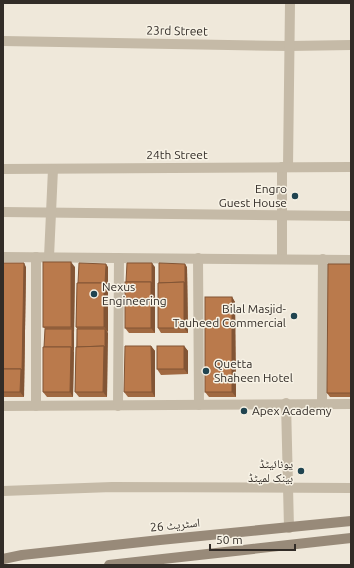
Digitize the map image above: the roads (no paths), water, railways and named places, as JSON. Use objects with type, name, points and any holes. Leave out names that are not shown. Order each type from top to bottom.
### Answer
[{"type":"main road","name":"اسٹریٹ 26","points":[[3,559],[22,555],[351,521]]},
{"type":"main road","points":[[109,565],[351,538]]},
{"type":"street","points":[[282,259],[282,215],[290,3]]},
{"type":"street","name":"23rd Street","points":[[3,41],[289,46],[351,45]]},
{"type":"street","name":"24th Street","points":[[3,169],[351,168]]},
{"type":"street","points":[[49,257],[53,169]]},
{"type":"street","points":[[3,212],[351,216]]},
{"type":"street","points":[[3,257],[351,260]]},
{"type":"street","points":[[36,257],[36,406]]},
{"type":"street","points":[[118,406],[119,258]]},
{"type":"street","points":[[198,258],[199,405]]},
{"type":"street","points":[[322,404],[323,259]]},
{"type":"street","points":[[3,406],[118,406],[286,403],[351,404]]},
{"type":"street","points":[[286,403],[289,528]]},
{"type":"street","points":[[3,491],[112,487],[351,488]]},
{"type":"place","name":"Engro Guest House","points":[[295,196]]},
{"type":"place","name":"Nexus Engineering","points":[[94,294]]},
{"type":"place","name":"Bilal Masjid- Tauheed Commercial","points":[[294,316]]},
{"type":"place","name":"Quetta Shaheen Hotel","points":[[206,371]]},
{"type":"place","name":"Apex Academy","points":[[244,411]]},
{"type":"place","name":"یونائیٹڈ بینک لمیٹڈ","points":[[301,471]]}]
